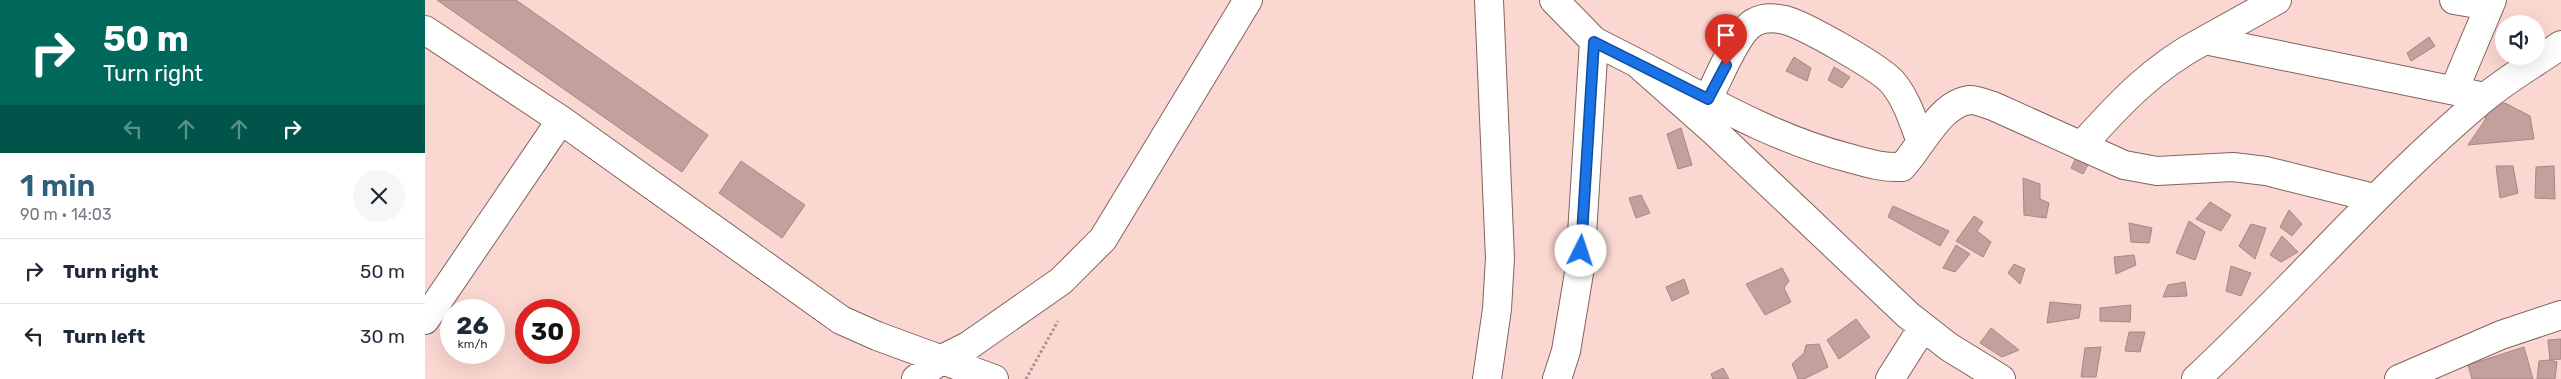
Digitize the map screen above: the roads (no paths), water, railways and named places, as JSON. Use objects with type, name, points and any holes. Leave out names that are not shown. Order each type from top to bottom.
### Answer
[{"type":"street","points":[[916,379],[942,359],[967,346],[1061,280],[1103,239],[1248,0]]},
{"type":"street","points":[[1487,379],[1497,309],[1500,258],[1489,0]]},
{"type":"street","points":[[1555,0],[1594,42],[1708,99],[1815,148],[1874,165],[1902,167],[1948,111],[1960,102],[1973,100],[1993,106],[2124,165],[2157,170],[2233,167],[2266,172],[2374,198]]},
{"type":"street","points":[[2081,146],[2135,88],[2181,53],[2277,0]]},
{"type":"street","points":[[2453,90],[2490,3],[2454,0]]},
{"type":"street","points":[[1708,99],[1743,31],[1755,22],[1769,18],[1786,20],[1865,61],[1892,81],[1907,103],[1921,142]]},
{"type":"street","points":[[425,30],[561,120],[841,320],[877,336],[994,379]]},
{"type":"street","points":[[2205,40],[2485,97]]},
{"type":"street","points":[[1557,379],[1566,351],[1580,267],[1594,42]]},
{"type":"street","points":[[2196,379],[2374,198],[2485,97],[2561,46]]},
{"type":"street","points":[[1637,63],[1715,133],[1876,287],[1949,347],[2001,379]]},
{"type":"street","points":[[425,320],[561,120]]},
{"type":"street","points":[[2399,379],[2501,335],[2561,315]]},
{"type":"street","points":[[1890,379],[1923,327]]}]
